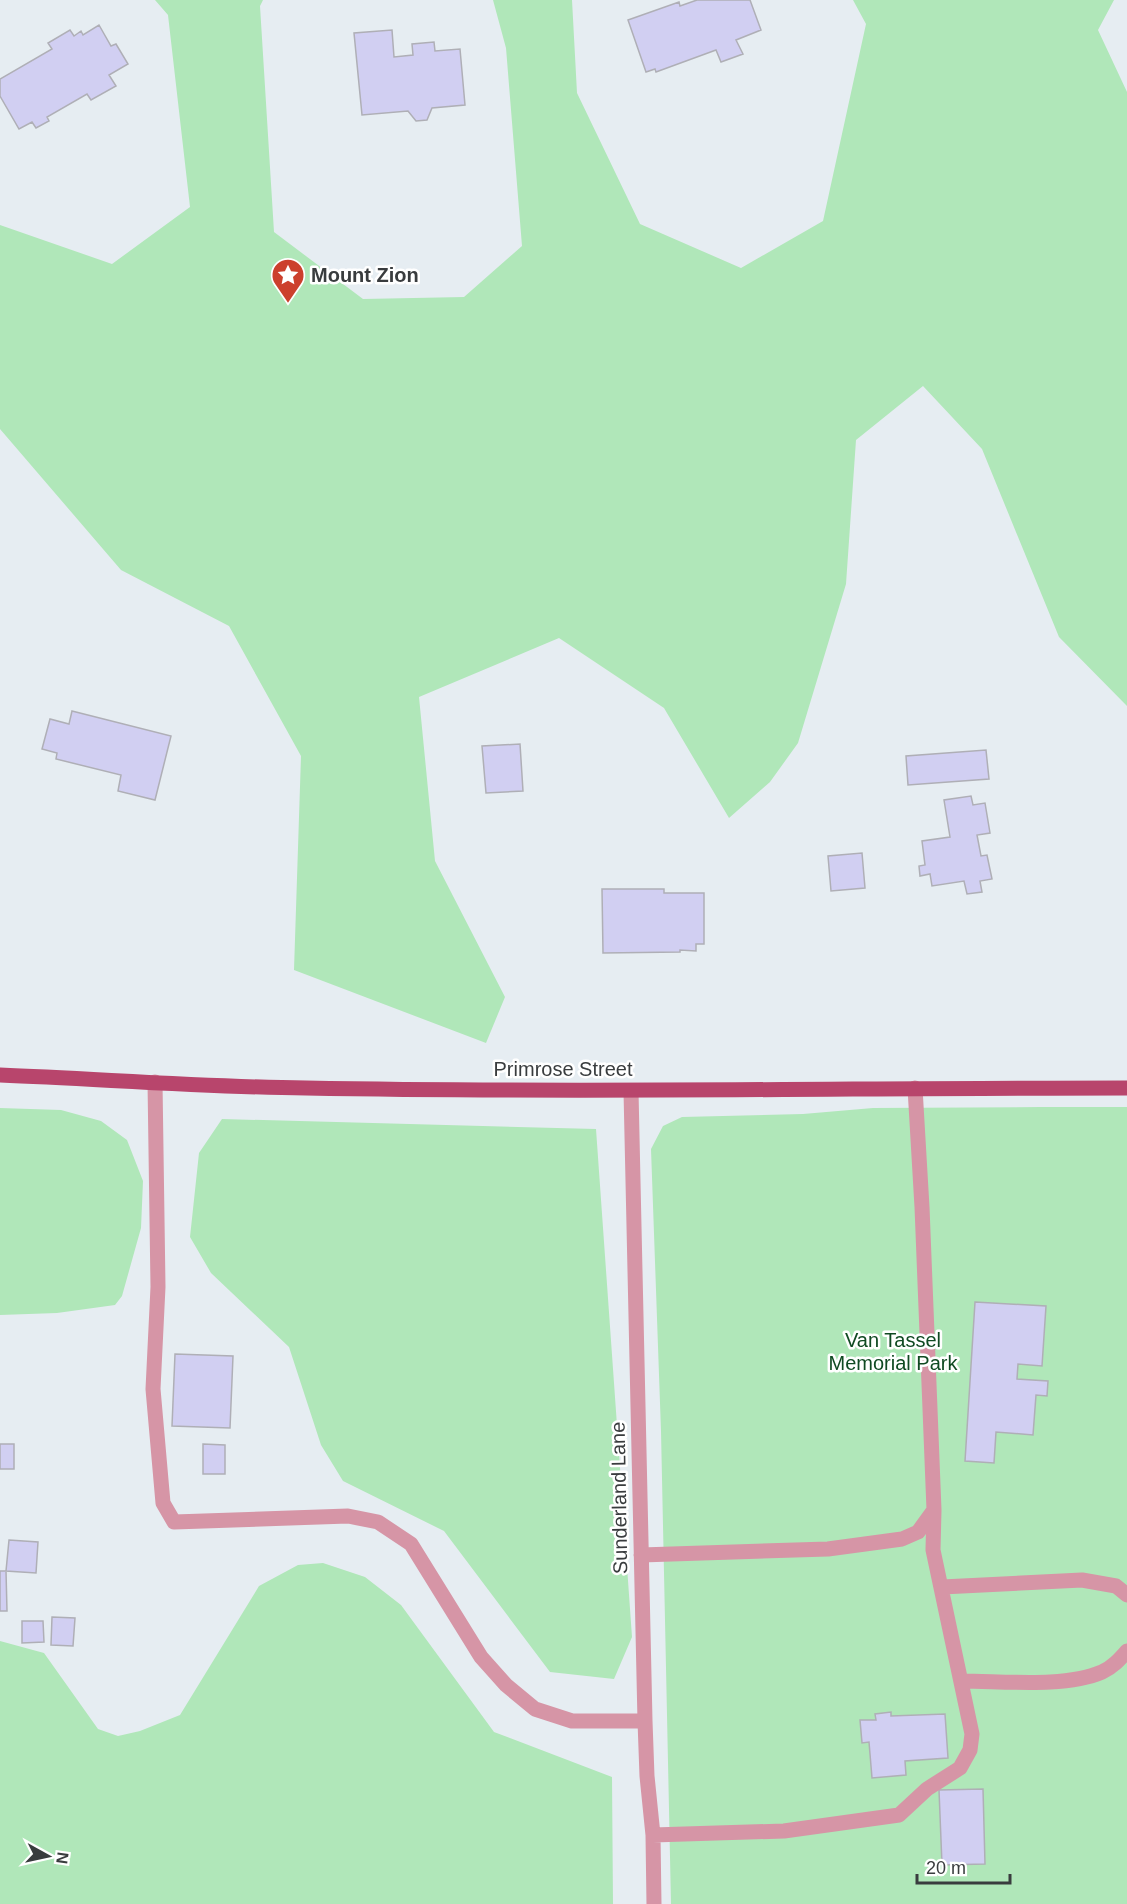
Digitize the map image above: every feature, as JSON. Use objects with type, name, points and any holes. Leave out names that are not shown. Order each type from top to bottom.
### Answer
[{"type":"main road","name":"Primrose Street","points":[[0,1072],[302,1088],[631,1091],[1127,1088]]},
{"type":"street","points":[[155,1082],[158,1287],[153,1389],[163,1503],[174,1522],[348,1516],[378,1522],[411,1544],[480,1657],[506,1685],[535,1709],[572,1721],[645,1721]]},
{"type":"street","points":[[653,1835],[784,1831],[899,1815],[927,1789],[960,1768],[970,1750],[972,1734],[933,1550],[934,1510],[915,1088]]},
{"type":"street","name":"Sunderland Lane","points":[[631,1091],[645,1721],[653,1835],[654,1904]]},
{"type":"street","points":[[641,1555],[828,1549],[902,1539],[918,1532],[934,1510]]},
{"type":"street","points":[[942,1587],[1082,1580],[1116,1586],[1127,1594]]},
{"type":"street","points":[[962,1681],[1062,1682],[1102,1672],[1118,1662],[1127,1651]]},
{"type":"green space","points":[[155,0],[263,0],[260,6],[274,232],[363,299],[464,297],[522,246],[506,48],[493,0],[572,0],[577,93],[640,224],[741,268],[823,221],[866,24],[853,0],[1114,0],[1098,30],[1127,92],[1127,706],[1059,637],[982,449],[923,386],[856,440],[846,584],[798,743],[770,782],[729,818],[664,708],[559,638],[419,697],[435,861],[505,997],[486,1043],[294,970],[301,756],[229,626],[121,570],[0,429],[0,225],[112,264],[190,207],[168,15]]},
{"type":"green space","name":"Van Tassel Memorial Park","points":[[1127,1107],[1127,1904],[671,1904],[661,1431],[651,1149],[663,1126],[682,1117],[803,1114],[873,1108]]},
{"type":"green space","points":[[0,1108],[61,1110],[101,1121],[127,1140],[143,1181],[141,1228],[122,1296],[115,1305],[57,1313],[0,1315]]},
{"type":"green space","points":[[222,1119],[596,1129],[632,1637],[614,1679],[550,1672],[444,1531],[343,1481],[321,1445],[289,1347],[211,1273],[190,1237],[199,1153]]},
{"type":"green space","points":[[323,1563],[365,1577],[401,1605],[494,1732],[612,1777],[613,1904],[0,1904],[0,1641],[44,1653],[98,1729],[118,1736],[140,1731],[180,1715],[259,1586],[298,1565]]},
{"type":"building","points":[[697,0],[750,0],[761,30],[736,40],[743,54],[721,62],[716,50],[656,72],[655,69],[646,72],[628,20],[679,2],[680,6]]},
{"type":"building","points":[[99,25],[111,46],[116,44],[128,64],[109,75],[116,86],[91,100],[87,94],[47,117],[49,121],[36,128],[32,122],[19,129],[0,96],[0,79],[52,49],[48,43],[70,30],[74,36],[81,31],[83,35]]},
{"type":"building","points":[[392,30],[394,57],[413,55],[412,44],[434,42],[435,51],[460,49],[465,105],[432,108],[427,120],[416,121],[408,111],[362,115],[354,33]]},
{"type":"building","points":[[72,711],[171,736],[155,800],[118,791],[121,775],[56,759],[57,753],[42,749],[50,719],[69,724]]},
{"type":"building","points":[[520,744],[523,791],[486,793],[482,746]]},
{"type":"building","points":[[986,750],[989,779],[908,785],[906,756]]},
{"type":"building","points":[[971,796],[973,805],[985,803],[990,833],[977,835],[981,856],[987,855],[992,879],[980,881],[982,892],[967,894],[964,881],[932,886],[930,874],[920,876],[919,866],[925,865],[922,841],[950,837],[944,800]]},
{"type":"building","points":[[862,853],[865,888],[831,891],[828,856]]},
{"type":"building","points":[[602,889],[664,889],[664,893],[704,893],[704,944],[696,944],[696,951],[603,953]]},
{"type":"building","points":[[975,1302],[1046,1306],[1042,1366],[1018,1364],[1017,1379],[1048,1381],[1047,1396],[1036,1395],[1033,1435],[996,1432],[994,1463],[965,1461]]},
{"type":"building","points":[[175,1354],[233,1356],[230,1428],[172,1426]]},
{"type":"building","points":[[0,1444],[14,1444],[14,1469],[0,1469]]},
{"type":"building","points":[[203,1444],[225,1445],[225,1474],[203,1474]]},
{"type":"building","points":[[9,1540],[38,1542],[36,1573],[6,1571]]},
{"type":"building","points":[[0,1571],[6,1571],[7,1611],[0,1611]]},
{"type":"building","points":[[52,1617],[75,1618],[73,1646],[51,1645]]},
{"type":"building","points":[[22,1621],[43,1621],[44,1642],[22,1643]]},
{"type":"building","points":[[891,1712],[891,1716],[945,1714],[948,1758],[905,1761],[906,1775],[872,1778],[869,1742],[862,1743],[860,1720],[876,1720],[875,1714]]},
{"type":"building","points":[[983,1789],[985,1864],[942,1865],[939,1790]]},
{"type":"place","name":"Mount Zion","points":[[288,304]]}]
